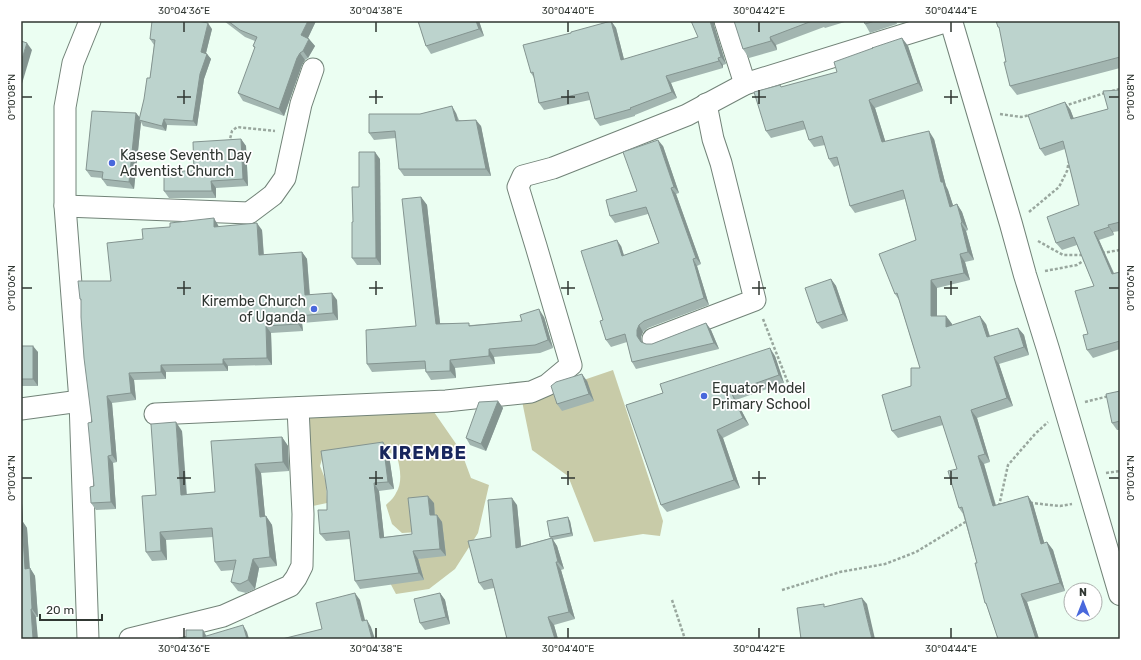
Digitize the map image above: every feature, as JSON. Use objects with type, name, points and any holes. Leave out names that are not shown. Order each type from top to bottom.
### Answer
[{"type":"street","points":[[88,639],[80,401],[65,206],[65,107],[73,63],[90,21]]},
{"type":"street","points":[[725,21],[746,84]]},
{"type":"street","points":[[155,414],[446,401],[531,392],[547,385],[571,365],[518,187],[523,176],[553,168],[687,115],[746,84],[948,21]]},
{"type":"street","points":[[951,21],[1120,594]]},
{"type":"street","points":[[65,206],[249,213],[273,196],[285,178],[296,133],[301,104],[314,69]]},
{"type":"street","points":[[653,339],[756,300],[721,163],[713,139],[706,104]]},
{"type":"street","points":[[21,409],[80,401]]},
{"type":"street","points":[[130,639],[223,616],[290,586],[296,578],[302,566],[303,514],[298,408]]},
{"type":"path","points":[[1064,106],[1120,89]]},
{"type":"path","points":[[978,110],[1022,117],[1036,114]]},
{"type":"path","points":[[228,145],[232,131],[237,127],[296,133]]},
{"type":"path","points":[[1069,158],[1067,171],[1059,187],[1012,224],[1063,255],[1084,255]]},
{"type":"path","points":[[1099,254],[1120,250]]},
{"type":"path","points":[[1025,275],[1077,265],[1087,258]]},
{"type":"path","points":[[756,300],[792,393]]},
{"type":"path","points":[[999,506],[1008,464],[1035,434],[1052,418],[1064,401],[1113,395]]},
{"type":"path","points":[[1025,505],[1032,502],[1060,506],[1093,500]]},
{"type":"path","points":[[782,590],[840,572],[885,564],[916,552],[967,521],[974,519]]},
{"type":"path","points":[[672,600],[685,639]]},
{"type":"green space","points":[[613,370],[663,521],[660,536],[643,534],[594,542],[568,476],[532,450],[522,401]]},
{"type":"green space","points":[[312,405],[434,412],[461,451],[471,478],[489,485],[478,533],[455,569],[429,589],[396,594],[389,581],[399,566],[424,557],[418,532],[402,533],[392,524],[386,505],[394,497],[400,484],[400,470],[397,456],[379,448],[324,452],[320,466],[326,481],[327,503],[308,507],[297,454]]},
{"type":"building","points":[[152,21],[198,21],[208,23],[201,52],[207,54],[200,74],[193,121],[164,119],[162,126],[139,120],[147,78],[150,78],[155,40],[150,39]]},
{"type":"building","points":[[228,21],[308,21],[301,35],[309,39],[303,51],[297,58],[279,109],[238,93],[255,47],[253,46],[257,37],[240,30]]},
{"type":"building","points":[[418,21],[476,21],[479,29],[426,46]]},
{"type":"building","points":[[611,21],[621,60],[698,37],[691,21],[710,21],[721,57],[718,58],[719,61],[666,76],[672,92],[630,108],[631,109],[595,119],[588,92],[539,103],[533,72],[531,73],[523,45]]},
{"type":"building","points":[[734,21],[812,21],[770,37],[771,41],[743,49]]},
{"type":"building","points":[[864,21],[875,21],[865,24]]},
{"type":"building","points":[[996,21],[1120,21],[1120,57],[1010,86],[1004,62],[1006,62],[999,27]]},
{"type":"building","points":[[902,38],[918,83],[869,100],[882,142],[929,131],[941,182],[943,182],[950,207],[957,204],[968,252],[960,254],[964,273],[931,280],[931,316],[946,316],[946,327],[980,316],[987,337],[1018,328],[1024,347],[994,357],[1007,398],[971,410],[985,454],[978,456],[993,506],[1028,496],[1041,544],[1047,542],[1060,583],[1021,594],[1036,639],[998,639],[985,603],[975,563],[977,563],[962,507],[959,508],[948,471],[957,469],[940,416],[892,431],[882,395],[911,386],[911,368],[920,368],[897,293],[895,294],[879,254],[916,240],[903,190],[850,206],[837,157],[829,159],[822,136],[809,140],[803,121],[766,131],[754,92],[780,85],[781,87],[837,72],[834,62]]},
{"type":"building","points":[[21,41],[27,43],[21,62]]},
{"type":"building","points":[[1120,90],[1120,222],[1108,225],[1109,227],[1094,232],[1112,274],[1120,272],[1120,341],[1087,350],[1083,335],[1088,334],[1075,291],[1094,286],[1074,237],[1056,243],[1047,217],[1079,205],[1063,141],[1040,149],[1028,115],[1065,102],[1071,119],[1108,109],[1103,91]]},
{"type":"building","points":[[452,106],[456,121],[476,120],[486,169],[399,169],[395,131],[369,133],[369,114],[420,114]]},
{"type":"building","points":[[92,111],[136,113],[129,182],[102,179],[103,172],[86,170]]},
{"type":"building","points":[[241,139],[243,179],[211,181],[212,191],[164,191],[164,171],[194,171],[193,142]]},
{"type":"building","points":[[658,140],[674,187],[671,188],[696,258],[693,259],[704,298],[644,321],[639,325],[637,336],[641,342],[652,344],[706,323],[714,343],[632,362],[625,334],[606,340],[600,321],[603,320],[581,251],[617,240],[622,256],[659,243],[646,207],[610,216],[606,200],[637,191],[623,152]]},
{"type":"building","points":[[359,152],[375,152],[376,258],[352,258],[352,187],[359,187]]},
{"type":"building","points":[[421,197],[436,324],[469,323],[469,326],[522,321],[520,315],[539,309],[548,340],[535,345],[489,349],[489,356],[450,360],[450,371],[426,372],[425,361],[367,364],[366,330],[416,326],[402,199]]},
{"type":"building","points":[[214,218],[214,227],[257,223],[259,255],[302,252],[305,295],[332,293],[333,313],[297,316],[298,324],[266,326],[267,358],[223,359],[223,364],[161,365],[161,372],[129,373],[131,393],[107,396],[112,455],[108,456],[111,502],[91,503],[90,487],[94,486],[88,423],[92,422],[84,358],[81,299],[78,281],[111,281],[107,243],[143,239],[142,229],[170,227],[170,223]]},
{"type":"building","points":[[831,279],[843,314],[817,323],[805,288]]},
{"type":"building","points":[[21,346],[33,346],[33,379],[21,379]]},
{"type":"building","points":[[770,348],[779,375],[731,392],[743,418],[717,430],[734,480],[661,505],[626,405],[663,393],[660,384]]},
{"type":"building","points":[[582,374],[589,394],[557,404],[551,386],[556,382]]},
{"type":"building","points":[[1120,391],[1120,421],[1112,423],[1106,394]]},
{"type":"building","points":[[498,401],[481,444],[466,438],[479,402]]},
{"type":"building","points":[[176,422],[181,495],[215,492],[211,441],[282,437],[283,462],[255,464],[260,517],[266,516],[270,557],[253,559],[248,580],[240,584],[231,582],[236,560],[215,562],[212,528],[160,532],[161,551],[146,552],[142,496],[156,495],[151,424]]},
{"type":"building","points":[[383,442],[388,482],[374,483],[380,538],[412,534],[408,498],[428,496],[430,515],[437,515],[440,549],[413,551],[419,573],[355,581],[349,531],[320,534],[318,510],[327,510],[327,491],[321,451]]},
{"type":"building","points":[[512,498],[516,548],[552,538],[558,562],[556,562],[569,612],[548,617],[555,639],[507,639],[492,579],[479,583],[468,541],[491,537],[488,500]]},
{"type":"building","points":[[568,517],[571,533],[550,537],[547,521]]},
{"type":"building","points":[[21,520],[25,569],[30,568],[33,639],[21,639]]},
{"type":"building","points":[[355,593],[362,621],[367,620],[372,639],[282,639],[322,629],[316,603]]},
{"type":"building","points":[[440,593],[446,617],[420,623],[414,599]]},
{"type":"building","points":[[862,598],[872,639],[801,639],[797,608],[824,604],[824,607]]},
{"type":"building","points":[[243,625],[247,639],[186,639],[186,630],[203,630],[203,637]]},
{"type":"place","name":"Kasese Seventh Day Adventist Church","points":[[112,163]]},
{"type":"place","name":"Kirembe Church of Uganda","points":[[314,309]]},
{"type":"place","name":"Equator Model Primary School","points":[[704,396]]},
{"type":"district","name":"KIREMBE","points":[[423,453]]}]
